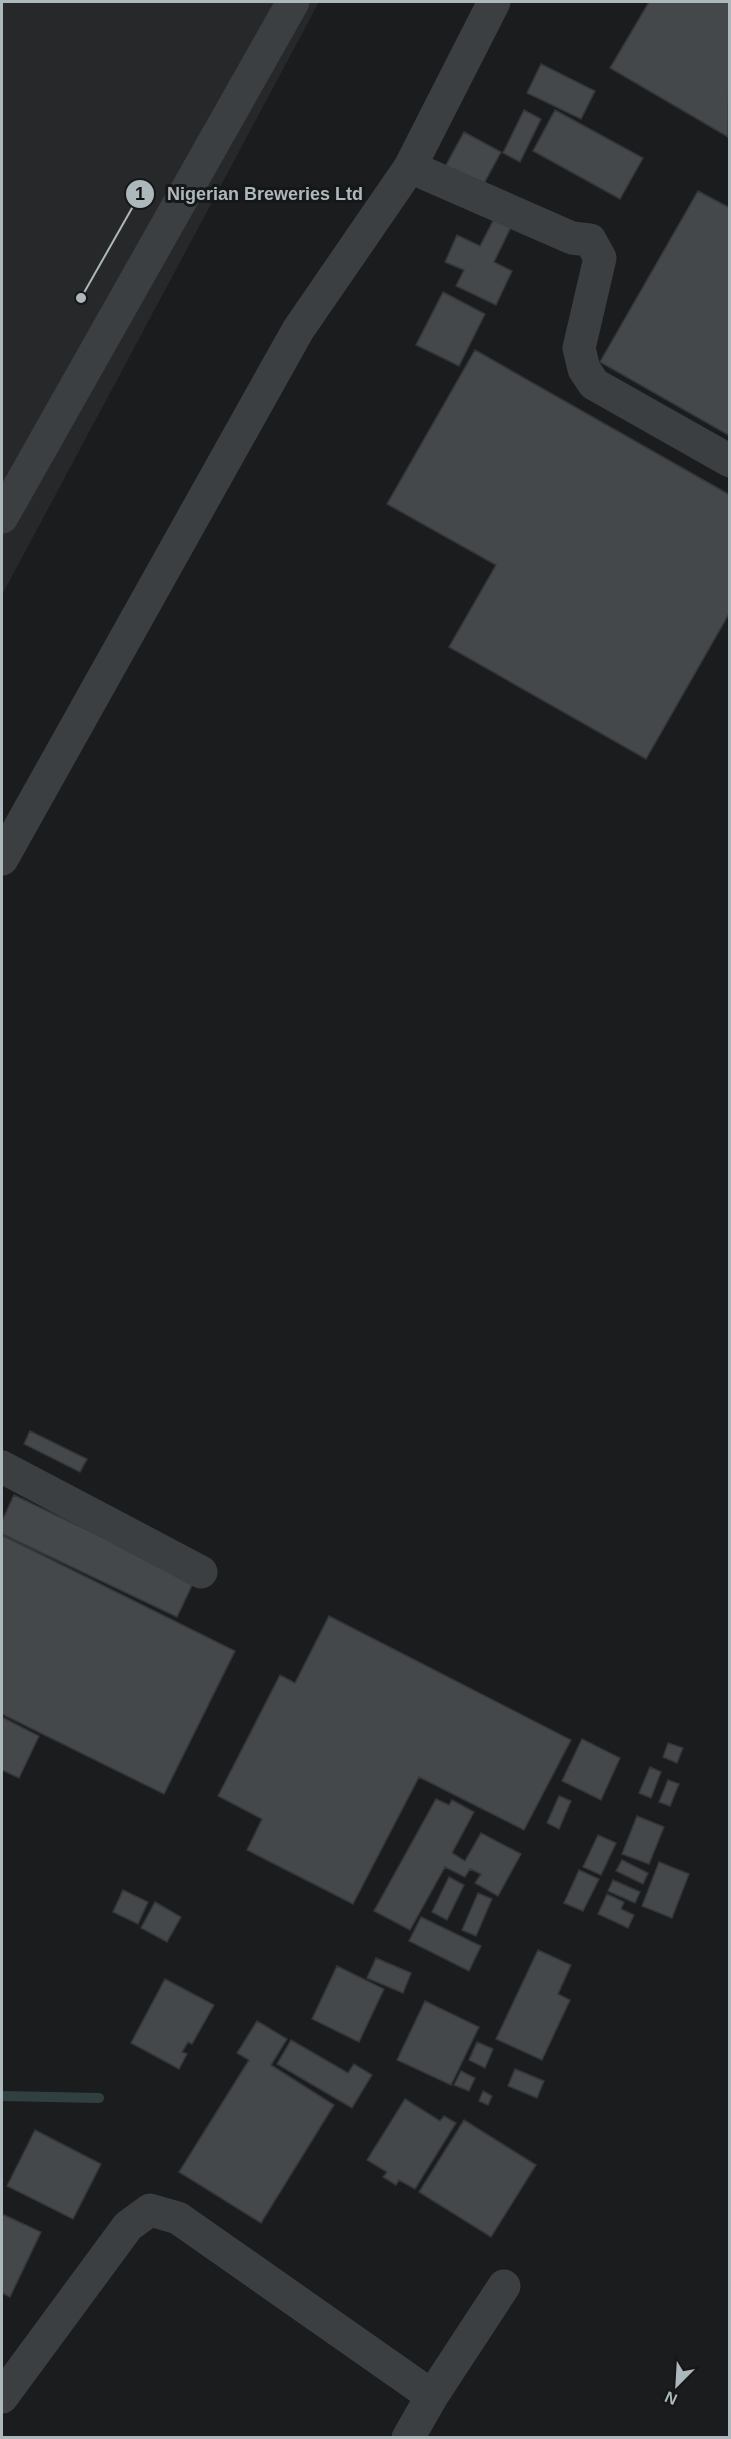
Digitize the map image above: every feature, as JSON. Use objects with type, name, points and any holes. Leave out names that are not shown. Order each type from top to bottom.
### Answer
[{"type":"street","points":[[2,517],[293,2]]},
{"type":"street","points":[[2,859],[298,330],[410,167],[494,2]]},
{"type":"street","points":[[410,167],[572,238],[590,240],[600,258],[579,348],[584,369],[594,384],[729,461]]},
{"type":"street","points":[[2,1467],[201,1572]]},
{"type":"street","points":[[2,2397],[128,2226],[150,2210],[178,2218],[432,2396]]},
{"type":"street","points":[[408,2438],[432,2396],[504,2286]]},
{"type":"shaded area","points":[[2,2],[319,2],[2,595]]},
{"type":"building","points":[[649,2],[730,2],[728,137],[610,68]]},
{"type":"building","points":[[541,64],[595,91],[581,119],[527,93]]},
{"type":"building","points":[[524,110],[541,119],[520,162],[503,153]]},
{"type":"building","points":[[555,110],[643,158],[620,199],[533,151]]},
{"type":"building","points":[[464,132],[501,152],[482,187],[445,167]]},
{"type":"building","points":[[698,191],[730,208],[730,436],[600,362]]},
{"type":"building","points":[[494,219],[511,227],[494,262],[512,271],[496,305],[456,286],[464,270],[445,262],[457,235],[480,246]]},
{"type":"building","points":[[443,292],[485,314],[459,366],[416,345]]},
{"type":"building","points":[[475,350],[730,495],[730,612],[646,759],[449,647],[496,565],[387,504]]},
{"type":"building","points":[[30,1431],[87,1459],[80,1472],[24,1444]]},
{"type":"building","points":[[14,1495],[194,1581],[177,1617],[2,1534],[2,1521]]},
{"type":"building","points":[[2,1535],[235,1651],[164,1794],[2,1714]]},
{"type":"building","points":[[329,1616],[571,1740],[524,1830],[419,1777],[353,1904],[247,1850],[262,1819],[218,1796],[280,1675],[295,1683]]},
{"type":"building","points":[[2,1717],[39,1736],[19,1778],[2,1770]]},
{"type":"building","points":[[582,1739],[620,1758],[601,1800],[562,1781]]},
{"type":"building","points":[[668,1743],[683,1748],[677,1763],[663,1757]]},
{"type":"building","points":[[650,1767],[661,1772],[651,1798],[639,1793]]},
{"type":"building","points":[[668,1780],[679,1784],[670,1806],[659,1802]]},
{"type":"building","points":[[559,1796],[571,1801],[559,1829],[547,1823]]},
{"type":"building","points":[[436,1799],[449,1805],[452,1800],[474,1812],[452,1853],[465,1861],[481,1833],[521,1854],[498,1896],[475,1883],[481,1874],[470,1869],[465,1877],[445,1867],[410,1930],[374,1911]]},
{"type":"building","points":[[637,1816],[664,1827],[649,1864],[622,1854]]},
{"type":"building","points":[[598,1835],[616,1843],[601,1875],[583,1867]]},
{"type":"building","points":[[622,1860],[648,1873],[643,1884],[616,1871]]},
{"type":"building","points":[[659,1862],[689,1874],[672,1918],[642,1906]]},
{"type":"building","points":[[579,1870],[599,1879],[583,1911],[564,1903]]},
{"type":"building","points":[[449,1877],[464,1885],[447,1920],[432,1912]]},
{"type":"building","points":[[613,1880],[640,1892],[635,1903],[608,1891]]},
{"type":"building","points":[[123,1890],[148,1902],[138,1924],[113,1912]]},
{"type":"building","points":[[478,1893],[492,1899],[476,1936],[462,1930]]},
{"type":"building","points":[[607,1894],[624,1902],[621,1909],[634,1915],[628,1928],[598,1914]]},
{"type":"building","points":[[155,1902],[181,1917],[167,1942],[141,1928]]},
{"type":"building","points":[[421,1917],[481,1946],[469,1971],[409,1941]]},
{"type":"building","points":[[538,1950],[571,1965],[558,1994],[570,2000],[542,2060],[496,2039]]},
{"type":"building","points":[[376,1958],[411,1973],[403,1993],[367,1978]]},
{"type":"building","points":[[337,1966],[384,1989],[359,2042],[312,2019]]},
{"type":"building","points":[[165,1979],[214,2005],[192,2044],[188,2042],[182,2052],[187,2054],[179,2069],[131,2043]]},
{"type":"building","points":[[425,2001],[479,2027],[451,2085],[397,2060]]},
{"type":"building","points":[[257,2021],[287,2039],[271,2065],[334,2105],[261,2223],[179,2172],[249,2060],[237,2053]]},
{"type":"building","points":[[291,2040],[348,2073],[354,2064],[372,2075],[352,2108],[277,2064]]},
{"type":"building","points":[[477,2042],[493,2049],[485,2068],[469,2060]]},
{"type":"building","points":[[515,2069],[544,2081],[537,2098],[508,2086]]},
{"type":"building","points":[[461,2071],[475,2078],[469,2091],[454,2085]]},
{"type":"building","points":[[483,2091],[492,2096],[488,2105],[479,2101]]},
{"type":"building","points":[[405,2099],[440,2121],[444,2116],[456,2123],[415,2189],[399,2180],[396,2185],[383,2177],[387,2172],[367,2160]]},
{"type":"building","points":[[464,2120],[536,2165],[491,2237],[419,2192]]},
{"type":"building","points":[[35,2130],[101,2164],[73,2219],[7,2186]]},
{"type":"building","points":[[2,2214],[41,2232],[10,2297],[2,2293]]},
{"type":"waterway","points":[[2,2096],[99,2098]]},
{"type":"place","name":"Nigerian Breweries Ltd","points":[[81,298]]}]
